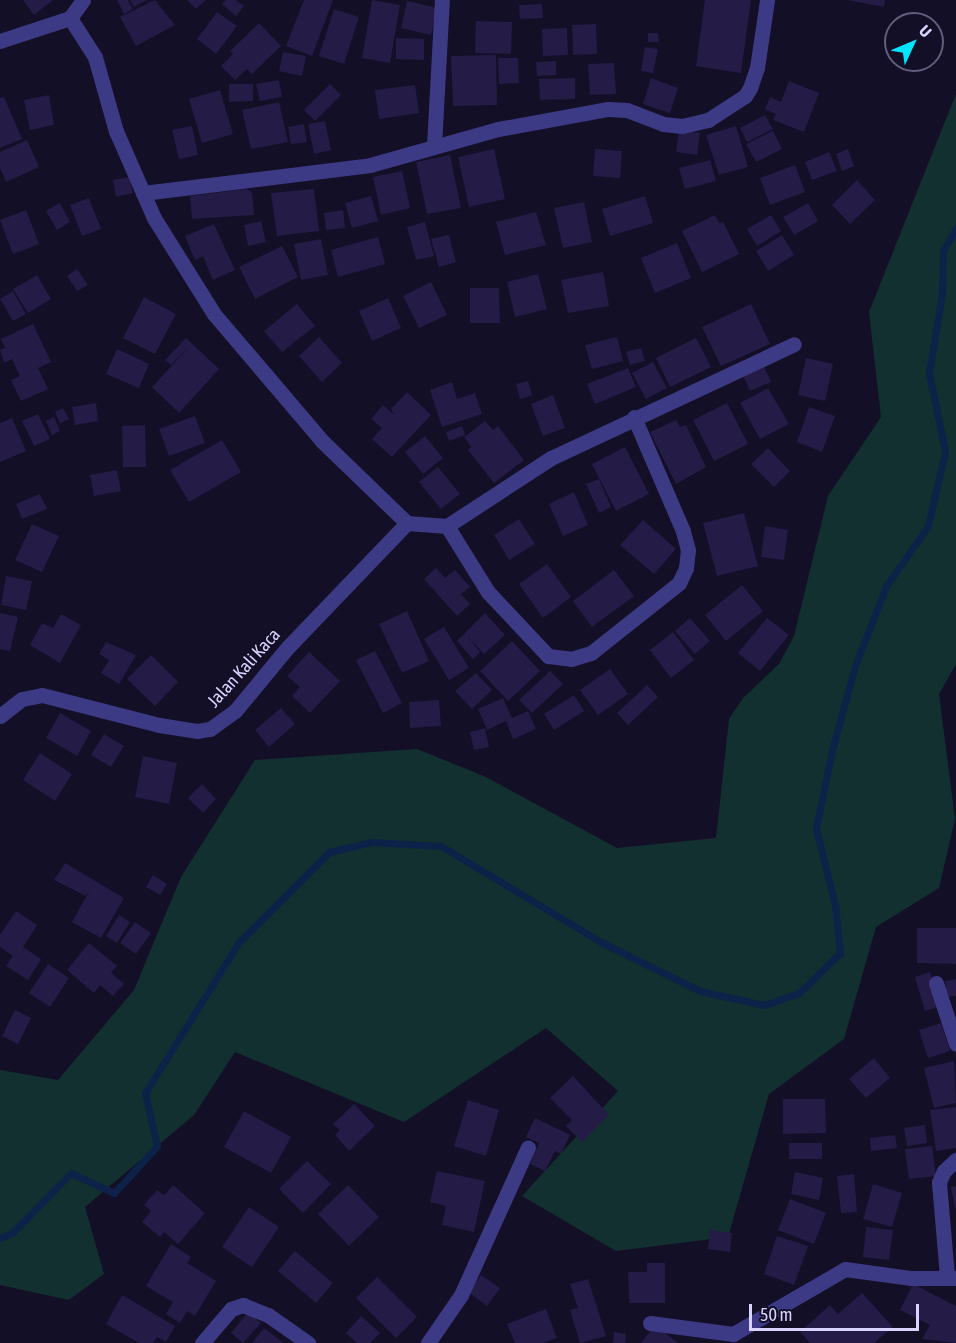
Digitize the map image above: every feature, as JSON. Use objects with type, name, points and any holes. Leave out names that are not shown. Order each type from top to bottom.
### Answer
[{"type":"street","points":[[0,41],[70,18],[83,0]]},
{"type":"street","points":[[434,146],[442,0]]},
{"type":"street","points":[[143,193],[370,165],[498,129],[608,109],[627,110],[663,124],[708,120],[745,96],[750,88],[757,68],[767,0]]},
{"type":"street","points":[[70,18],[94,57],[116,131],[154,218],[214,314],[322,441],[407,523],[447,526],[551,458],[634,417],[794,344]]},
{"type":"street","points":[[447,526],[488,592],[548,656],[571,659],[591,652],[679,583],[686,568],[688,550],[683,531],[634,417]]},
{"type":"street","name":"Jalan Kali Kaca","points":[[0,716],[22,699],[42,695],[159,725],[197,731],[210,729],[236,711],[288,647],[407,523]]},
{"type":"street","points":[[936,983],[956,1044]]},
{"type":"street","points":[[428,1343],[461,1295],[528,1147]]},
{"type":"street","points":[[650,1323],[733,1334],[845,1269],[911,1278],[951,1277],[939,1182],[944,1171],[956,1160]]},
{"type":"street","points":[[202,1343],[231,1310],[243,1305],[252,1306],[308,1343]]},
{"type":"green space","points":[[956,94],[956,664],[939,694],[955,819],[939,888],[876,927],[844,1039],[769,1094],[728,1237],[616,1251],[522,1196],[618,1091],[546,1028],[404,1122],[235,1052],[194,1115],[85,1207],[104,1274],[69,1300],[0,1285],[0,1070],[58,1080],[134,990],[181,877],[255,760],[417,749],[486,777],[617,848],[716,838],[729,719],[743,698],[779,664],[794,636],[828,496],[881,417],[869,312]]},
{"type":"building","points":[[23,0],[53,0],[34,15]]},
{"type":"building","points":[[117,0],[128,0],[133,9],[124,14]]},
{"type":"building","points":[[130,0],[147,0],[134,7]]},
{"type":"building","points":[[155,0],[175,25],[136,46],[120,17]]},
{"type":"building","points":[[187,0],[206,0],[196,9]]},
{"type":"building","points":[[226,0],[236,0],[244,6],[236,16],[222,4]]},
{"type":"building","points":[[304,0],[333,0],[312,56],[286,46]]},
{"type":"building","points":[[372,0],[400,5],[390,63],[362,58]]},
{"type":"building","points":[[705,0],[751,0],[741,73],[696,66]]},
{"type":"building","points":[[847,0],[885,0],[884,7]]},
{"type":"building","points":[[407,1],[437,8],[431,35],[401,28]]},
{"type":"building","points":[[542,4],[543,18],[520,19],[519,5]]},
{"type":"building","points":[[334,9],[359,17],[344,64],[319,56]]},
{"type":"building","points":[[217,12],[237,26],[216,54],[197,39]]},
{"type":"building","points":[[476,21],[512,22],[511,54],[475,53]]},
{"type":"building","points":[[259,23],[281,46],[252,74],[247,69],[235,80],[221,66],[233,54],[230,51]]},
{"type":"building","points":[[596,24],[597,54],[573,55],[572,25]]},
{"type":"building","points":[[567,28],[568,55],[543,56],[542,29]]},
{"type":"building","points":[[648,33],[658,33],[659,42],[648,42]]},
{"type":"building","points":[[396,38],[424,39],[424,60],[396,59]]},
{"type":"building","points":[[645,47],[658,49],[653,73],[641,71]]},
{"type":"building","points":[[283,52],[306,56],[302,76],[279,71]]},
{"type":"building","points":[[496,55],[497,105],[453,106],[451,56]]},
{"type":"building","points":[[498,58],[518,58],[519,83],[499,84]]},
{"type":"building","points":[[556,61],[556,75],[537,76],[536,62]]},
{"type":"building","points":[[614,63],[616,94],[590,95],[588,64]]},
{"type":"building","points":[[575,78],[575,99],[540,100],[539,79]]},
{"type":"building","points":[[651,78],[678,88],[670,113],[643,104]]},
{"type":"building","points":[[279,80],[282,97],[260,101],[256,84]]},
{"type":"building","points":[[789,81],[819,93],[804,132],[773,120],[776,114],[765,109],[770,97],[781,102]]},
{"type":"building","points":[[229,84],[253,84],[253,101],[229,102]]},
{"type":"building","points":[[330,84],[341,95],[315,121],[304,110]]},
{"type":"building","points":[[415,85],[419,113],[379,119],[375,90]]},
{"type":"building","points":[[220,90],[233,134],[202,143],[189,99]]},
{"type":"building","points":[[49,95],[54,125],[30,130],[24,100]]},
{"type":"building","points":[[4,97],[22,139],[0,148],[0,98]]},
{"type":"building","points":[[279,102],[288,142],[251,149],[242,110]]},
{"type":"building","points":[[765,115],[773,129],[747,142],[740,128]]},
{"type":"building","points":[[325,121],[331,150],[314,154],[308,124]]},
{"type":"building","points":[[304,124],[307,142],[291,144],[288,127]]},
{"type":"building","points":[[192,126],[198,155],[179,159],[172,130]]},
{"type":"building","points":[[736,126],[748,167],[719,175],[706,135]]},
{"type":"building","points":[[679,130],[700,133],[697,155],[676,152]]},
{"type":"building","points":[[773,131],[782,149],[756,162],[746,144]]},
{"type":"building","points":[[27,140],[39,167],[6,182],[0,168],[0,152]]},
{"type":"building","points":[[494,149],[505,199],[469,207],[458,157]]},
{"type":"building","points":[[595,149],[622,151],[620,178],[593,176]]},
{"type":"building","points":[[848,149],[854,166],[842,171],[836,154]]},
{"type":"building","points":[[829,152],[837,171],[812,180],[805,162]]},
{"type":"building","points":[[450,155],[461,208],[427,214],[416,162]]},
{"type":"building","points":[[710,160],[716,181],[685,189],[679,168]]},
{"type":"building","points":[[795,165],[805,192],[770,205],[760,178]]},
{"type":"building","points":[[402,171],[410,208],[381,215],[373,177]]},
{"type":"building","points":[[129,177],[133,193],[116,197],[113,180]]},
{"type":"building","points":[[857,180],[875,200],[850,224],[832,205]]},
{"type":"building","points":[[246,189],[252,192],[254,215],[192,219],[190,196]]},
{"type":"building","points":[[314,189],[319,231],[277,236],[271,193]]},
{"type":"building","points":[[371,196],[378,221],[352,228],[345,203]]},
{"type":"building","points":[[645,196],[653,223],[610,236],[602,209]]},
{"type":"building","points":[[89,198],[101,229],[82,236],[70,205]]},
{"type":"building","points":[[584,202],[592,242],[563,248],[554,208]]},
{"type":"building","points":[[60,203],[70,222],[57,230],[46,211]]},
{"type":"building","points":[[808,203],[818,221],[794,235],[783,217]]},
{"type":"building","points":[[26,210],[39,244],[13,254],[0,220]]},
{"type":"building","points":[[343,210],[345,228],[326,230],[324,213]]},
{"type":"building","points":[[536,212],[546,245],[505,255],[496,222]]},
{"type":"building","points":[[715,215],[719,223],[723,222],[739,254],[702,272],[682,231]]},
{"type":"building","points":[[771,215],[781,231],[757,246],[747,229]]},
{"type":"building","points":[[261,221],[266,242],[248,246],[244,225]]},
{"type":"building","points":[[425,222],[434,256],[416,260],[407,227]]},
{"type":"building","points":[[214,224],[235,270],[213,280],[203,256],[195,260],[185,236]]},
{"type":"building","points":[[449,235],[456,262],[439,267],[431,239]]},
{"type":"building","points":[[782,235],[794,255],[768,271],[756,251]]},
{"type":"building","points":[[378,237],[385,264],[338,277],[331,250]]},
{"type":"building","points":[[321,239],[328,275],[301,280],[294,244]]},
{"type":"building","points":[[677,243],[691,278],[655,293],[641,258]]},
{"type":"building","points":[[282,246],[298,277],[255,299],[239,267]]},
{"type":"building","points":[[77,269],[88,285],[77,291],[67,276]]},
{"type":"building","points":[[603,272],[609,306],[568,313],[561,280]]},
{"type":"building","points":[[538,274],[547,309],[515,317],[507,282]]},
{"type":"building","points":[[37,275],[51,299],[28,313],[13,289]]},
{"type":"building","points":[[431,282],[447,315],[419,328],[403,296]]},
{"type":"building","points":[[470,288],[499,288],[500,323],[470,323]]},
{"type":"building","points":[[13,291],[26,314],[13,321],[0,299]]},
{"type":"building","points":[[144,297],[176,314],[155,354],[123,338]]},
{"type":"building","points":[[388,298],[401,328],[372,341],[359,311]]},
{"type":"building","points":[[297,304],[315,326],[282,352],[264,331]]},
{"type":"building","points":[[751,304],[770,344],[721,366],[702,327]]},
{"type":"building","points":[[33,324],[51,362],[38,368],[48,389],[21,401],[11,380],[20,376],[12,359],[4,363],[0,350],[5,348],[1,339]]},
{"type":"building","points":[[319,337],[342,363],[322,382],[299,356]]},
{"type":"building","points":[[617,337],[623,361],[592,369],[585,345]]},
{"type":"building","points":[[186,338],[219,369],[179,413],[152,387],[190,346],[171,365],[165,360]]},
{"type":"building","points":[[696,338],[711,367],[670,387],[656,358]]},
{"type":"building","points":[[641,348],[645,361],[630,365],[626,352]]},
{"type":"building","points":[[117,349],[149,364],[139,388],[106,374]]},
{"type":"building","points":[[806,358],[833,364],[825,401],[798,395]]},
{"type":"building","points":[[653,362],[667,388],[646,399],[632,373]]},
{"type":"building","points":[[762,362],[771,382],[750,391],[741,371]]},
{"type":"building","points":[[628,368],[636,387],[595,404],[587,384]]},
{"type":"building","points":[[528,381],[532,395],[520,399],[516,384]]},
{"type":"building","points":[[452,382],[457,399],[475,393],[482,414],[442,427],[430,390]]},
{"type":"building","points":[[768,388],[789,424],[760,439],[740,403]]},
{"type":"building","points":[[407,392],[431,415],[392,457],[372,439],[382,428],[371,419],[383,405],[394,415],[391,409]]},
{"type":"building","points":[[553,395],[565,428],[543,436],[531,404]]},
{"type":"building","points":[[96,403],[98,421],[75,425],[72,407]]},
{"type":"building","points":[[727,403],[748,444],[714,461],[693,420]]},
{"type":"building","points":[[809,407],[835,416],[822,452],[797,442]]},
{"type":"building","points":[[63,408],[69,419],[60,423],[55,412]]},
{"type":"building","points":[[38,414],[50,439],[34,446],[22,421]]},
{"type":"building","points":[[195,416],[205,443],[169,456],[159,429]]},
{"type":"building","points":[[54,417],[60,431],[52,435],[46,421]]},
{"type":"building","points":[[12,418],[26,451],[0,462],[0,423]]},
{"type":"building","points":[[676,420],[680,427],[686,425],[706,467],[676,484],[650,432]]},
{"type":"building","points":[[485,421],[493,430],[498,426],[524,460],[494,483],[468,450],[471,447],[464,437]]},
{"type":"building","points":[[145,425],[146,467],[123,467],[122,426]]},
{"type":"building","points":[[462,426],[465,435],[449,441],[446,432]]},
{"type":"building","points":[[425,436],[443,458],[423,474],[405,452]]},
{"type":"building","points":[[222,440],[241,472],[189,502],[170,470]]},
{"type":"building","points":[[625,447],[649,494],[616,511],[592,464]]},
{"type":"building","points":[[768,448],[790,471],[774,487],[751,464]]},
{"type":"building","points":[[438,467],[460,494],[441,509],[419,482]]},
{"type":"building","points":[[117,470],[121,491],[94,496],[90,475]]},
{"type":"building","points":[[599,479],[611,507],[599,513],[586,484]]},
{"type":"building","points":[[574,492],[588,525],[563,536],[549,504]]},
{"type":"building","points":[[40,494],[47,509],[22,519],[16,504]]},
{"type":"building","points":[[744,513],[758,566],[717,576],[703,523]]},
{"type":"building","points":[[519,519],[535,544],[509,560],[494,535]]},
{"type":"building","points":[[643,520],[676,549],[654,574],[620,545]]},
{"type":"building","points":[[32,524],[59,536],[42,572],[15,560]]},
{"type":"building","points":[[765,526],[788,530],[784,560],[761,557]]},
{"type":"building","points":[[547,564],[571,597],[543,618],[519,584]]},
{"type":"building","points":[[436,568],[445,578],[455,570],[470,587],[461,594],[470,604],[457,616],[424,579]]},
{"type":"building","points":[[614,570],[634,596],[592,627],[573,601]]},
{"type":"building","points":[[6,576],[32,581],[26,610],[1,605]]},
{"type":"building","points":[[742,585],[763,611],[726,641],[705,615]]},
{"type":"building","points":[[407,611],[429,661],[402,673],[379,624]]},
{"type":"building","points":[[0,613],[18,617],[10,651],[0,649]]},
{"type":"building","points":[[485,613],[505,635],[484,654],[468,637],[480,652],[473,659],[457,641]]},
{"type":"building","points":[[61,614],[81,625],[60,663],[30,645],[42,623],[53,628]]},
{"type":"building","points":[[690,618],[710,641],[695,654],[675,631]]},
{"type":"building","points":[[767,618],[789,635],[760,671],[738,653]]},
{"type":"building","points":[[444,627],[469,668],[449,680],[424,639]]},
{"type":"building","points":[[673,632],[694,660],[671,678],[650,650]]},
{"type":"building","points":[[512,641],[540,671],[508,701],[480,671]]},
{"type":"building","points":[[106,642],[136,655],[119,684],[101,673],[109,660],[99,654]]},
{"type":"building","points":[[375,651],[402,703],[383,713],[356,660]]},
{"type":"building","points":[[309,652],[340,681],[310,713],[292,696],[300,687],[287,676]]},
{"type":"building","points":[[151,655],[178,682],[155,706],[127,679]]},
{"type":"building","points":[[610,669],[628,694],[598,715],[580,690]]},
{"type":"building","points":[[550,671],[563,684],[532,713],[519,700]]},
{"type":"building","points":[[476,673],[492,690],[472,709],[455,691]]},
{"type":"building","points":[[647,685],[658,697],[628,725],[617,713]]},
{"type":"building","points":[[574,695],[584,711],[554,730],[544,714]]},
{"type":"building","points":[[503,698],[512,718],[528,711],[536,729],[513,739],[506,721],[487,730],[478,709]]},
{"type":"building","points":[[439,700],[441,726],[410,728],[409,702]]},
{"type":"building","points":[[281,708],[295,724],[269,747],[255,730]]},
{"type":"building","points":[[60,713],[91,731],[77,756],[46,738]]},
{"type":"building","points":[[485,728],[489,747],[474,750],[470,732]]},
{"type":"building","points":[[104,734],[124,746],[111,767],[91,755]]},
{"type":"building","points":[[40,753],[72,774],[55,801],[23,780]]},
{"type":"building","points":[[143,756],[177,763],[169,804],[135,797]]},
{"type":"building","points":[[202,784],[216,799],[203,813],[188,798]]},
{"type":"building","points":[[65,863],[124,898],[101,938],[72,922],[92,886],[86,896],[54,880]]},
{"type":"building","points":[[153,875],[167,884],[160,895],[146,887]]},
{"type":"building","points":[[16,911],[37,925],[23,947],[41,959],[28,980],[6,966],[13,956],[0,947],[0,935]]},
{"type":"building","points":[[119,915],[130,922],[117,943],[106,936]]},
{"type":"building","points":[[135,922],[151,933],[136,954],[120,943]]},
{"type":"building","points":[[917,928],[956,928],[956,964],[917,963]]},
{"type":"building","points":[[89,943],[117,966],[111,973],[124,984],[113,996],[100,985],[94,993],[67,970]]},
{"type":"building","points":[[48,964],[69,978],[50,1007],[29,993]]},
{"type":"building","points":[[930,972],[941,1006],[925,1011],[915,977]]},
{"type":"building","points":[[956,979],[956,996],[947,997],[945,981]]},
{"type":"building","points":[[15,1010],[31,1018],[18,1044],[2,1036]]},
{"type":"building","points":[[941,1023],[950,1051],[928,1058],[919,1030]]},
{"type":"building","points":[[874,1058],[890,1078],[866,1098],[849,1079]]},
{"type":"building","points":[[954,1061],[956,1103],[934,1108],[924,1068]]},
{"type":"building","points":[[573,1076],[609,1115],[582,1142],[566,1126],[572,1120],[550,1098]]},
{"type":"building","points":[[783,1099],[825,1099],[826,1133],[783,1134]]},
{"type":"building","points":[[468,1100],[499,1110],[486,1156],[454,1146]]},
{"type":"building","points":[[354,1104],[375,1126],[349,1151],[335,1135],[340,1130],[333,1124]]},
{"type":"building","points":[[956,1107],[956,1148],[936,1151],[930,1110]]},
{"type":"building","points":[[244,1111],[291,1137],[271,1173],[224,1147]]},
{"type":"building","points":[[535,1118],[570,1135],[561,1154],[555,1151],[545,1171],[530,1164],[539,1143],[526,1137]]},
{"type":"building","points":[[925,1125],[927,1143],[907,1146],[904,1128]]},
{"type":"building","points":[[895,1135],[897,1148],[871,1151],[870,1138]]},
{"type":"building","points":[[789,1143],[822,1143],[822,1159],[789,1159]]},
{"type":"building","points":[[932,1146],[936,1176],[909,1179],[905,1149]]},
{"type":"building","points":[[307,1161],[331,1184],[303,1213],[279,1189]]},
{"type":"building","points":[[437,1171],[485,1181],[474,1232],[442,1225],[446,1206],[430,1202]]},
{"type":"building","points":[[795,1172],[823,1178],[819,1200],[791,1194]]},
{"type":"building","points":[[854,1174],[857,1212],[841,1213],[837,1176]]},
{"type":"building","points":[[873,1184],[902,1193],[892,1227],[863,1219]]},
{"type":"building","points":[[173,1185],[205,1213],[178,1244],[164,1232],[160,1237],[142,1222],[151,1211],[144,1205],[157,1190],[164,1195]]},
{"type":"building","points":[[348,1185],[379,1217],[349,1246],[318,1214]]},
{"type":"building","points":[[956,1186],[956,1208],[955,1208],[951,1187]]},
{"type":"building","points":[[790,1199],[826,1213],[814,1244],[778,1230]]},
{"type":"building","points":[[249,1207],[279,1227],[252,1267],[222,1247]]},
{"type":"building","points":[[866,1227],[893,1230],[889,1260],[863,1257]]},
{"type":"building","points":[[710,1230],[732,1233],[730,1252],[708,1249]]},
{"type":"building","points":[[777,1236],[808,1246],[794,1285],[764,1274]]},
{"type":"building","points":[[171,1244],[191,1257],[187,1263],[216,1281],[195,1316],[187,1311],[180,1323],[166,1314],[173,1302],[146,1286]]},
{"type":"building","points":[[295,1251],[333,1283],[316,1303],[278,1271]]},
{"type":"building","points":[[647,1263],[665,1263],[665,1303],[629,1303],[628,1272],[647,1272]]},
{"type":"building","points":[[481,1275],[500,1288],[487,1306],[468,1292]]},
{"type":"building","points":[[377,1277],[417,1317],[396,1338],[356,1298]]},
{"type":"building","points":[[588,1279],[606,1336],[580,1343],[570,1310],[578,1308],[570,1284]]},
{"type":"building","points":[[913,1284],[956,1306],[956,1343],[922,1339],[930,1325],[900,1310]]},
{"type":"building","points":[[862,1293],[893,1327],[874,1343],[810,1343],[800,1332],[830,1305],[838,1314]]},
{"type":"building","points":[[122,1295],[175,1326],[166,1342],[157,1337],[153,1343],[139,1343],[106,1324]]},
{"type":"building","points":[[546,1309],[557,1338],[543,1343],[515,1343],[507,1324]]},
{"type":"building","points":[[248,1312],[261,1323],[243,1343],[231,1333]]},
{"type":"building","points":[[361,1316],[380,1333],[370,1343],[357,1343],[346,1333]]},
{"type":"building","points":[[655,1325],[678,1343],[641,1343]]},
{"type":"building","points":[[264,1328],[284,1343],[252,1343]]},
{"type":"building","points":[[614,1332],[626,1334],[625,1343],[613,1343]]},
{"type":"waterway","points":[[0,1238],[12,1233],[71,1173],[114,1193],[157,1146],[145,1093],[239,942],[329,852],[371,842],[441,846],[601,942],[700,991],[764,1005],[799,993],[840,953],[835,905],[816,828],[832,750],[855,666],[886,586],[928,526],[945,451],[929,373],[942,294],[943,250],[956,228]]}]
